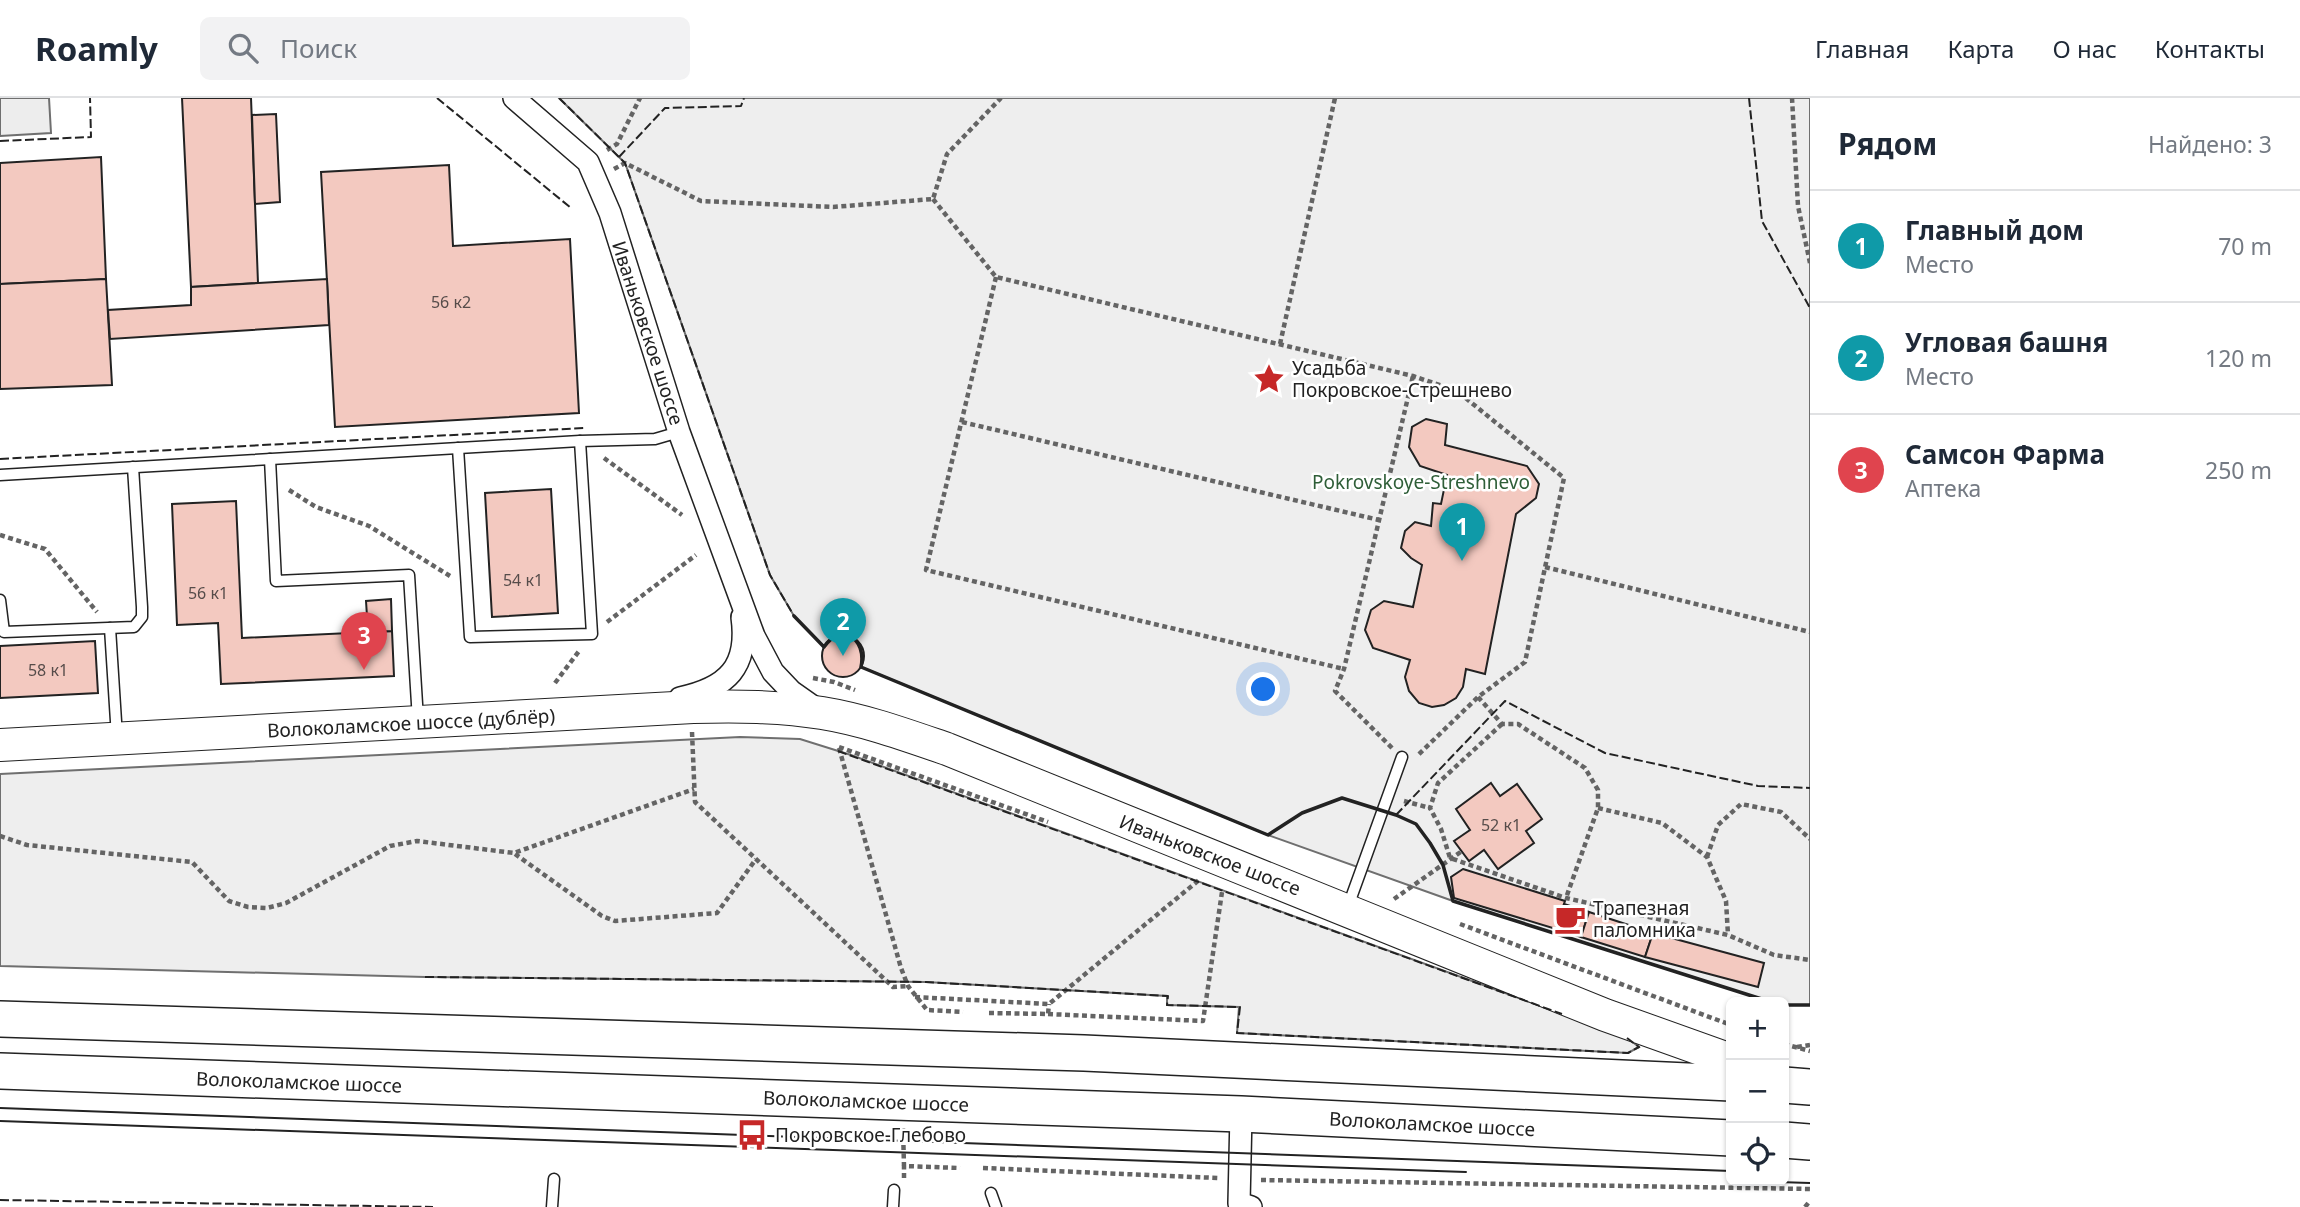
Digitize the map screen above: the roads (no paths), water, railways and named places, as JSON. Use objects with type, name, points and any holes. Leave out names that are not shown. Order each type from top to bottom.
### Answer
[{"type":"main road","points":[[0,1019],[1070,1053],[1726,1083]]},
{"type":"main road","name":"Волоколамское шоссе","points":[[0,1072],[1241,1114],[1726,1138]]},
{"type":"main road","points":[[1789,1085],[1810,1084]]},
{"type":"main road","points":[[1789,1140],[1810,1142]]},
{"type":"street","name":"Иваньковское шоссе","points":[[514,98],[588,162],[610,213],[679,432],[739,597],[772,672],[791,691],[822,713],[886,728],[947,749],[1605,1014],[1726,1058]]},
{"type":"street","name":"Иваньковское шоссе","points":[[622,711],[693,695],[727,678],[735,670],[742,650],[744,632],[739,597]]},
{"type":"street","name":"Волоколамское шоссе (дублёр)","points":[[0,745],[740,706],[822,713]]},
{"type":"street","points":[[1789,1062],[1810,1084]]},
{"type":"street","points":[[1241,1114],[1245,1205]]},
{"type":"lane","points":[[0,475],[580,441],[655,439],[679,432]]},
{"type":"lane","points":[[457,448],[470,638],[592,634],[580,441]]},
{"type":"lane","points":[[270,459],[276,581],[409,575],[418,723]]},
{"type":"lane","points":[[0,600],[4,632],[134,627],[142,617],[133,467]]},
{"type":"lane","points":[[110,628],[117,738]]},
{"type":"lane","points":[[1347,909],[1402,757]]},
{"type":"lane","points":[[552,1207],[554,1179]]},
{"type":"lane","points":[[893,1207],[894,1190]]},
{"type":"lane","points":[[992,1193],[996,1207]]},
{"type":"tram line","points":[[0,1108],[1726,1171]]},
{"type":"tram line","points":[[0,1121],[1466,1172]]},
{"type":"tram line","points":[[1789,1182],[1810,1183]]},
{"type":"place","name":"Усадьба Покровское-Стрешнево","points":[[1269,379]]},
{"type":"place","name":"Главный дом","points":[[1462,561]]},
{"type":"place","name":"Угловая башня","points":[[843,656]]},
{"type":"place","name":"Самсон Фарма","points":[[364,670]]},
{"type":"place","name":"Трапезная паломника","points":[[1570,919]]},
{"type":"place","name":"Покровское-Глебово","points":[[752,1135]]},
{"type":"park label","name":"Pokrovskoye-Streshnevo","points":[[1421,482]]}]
